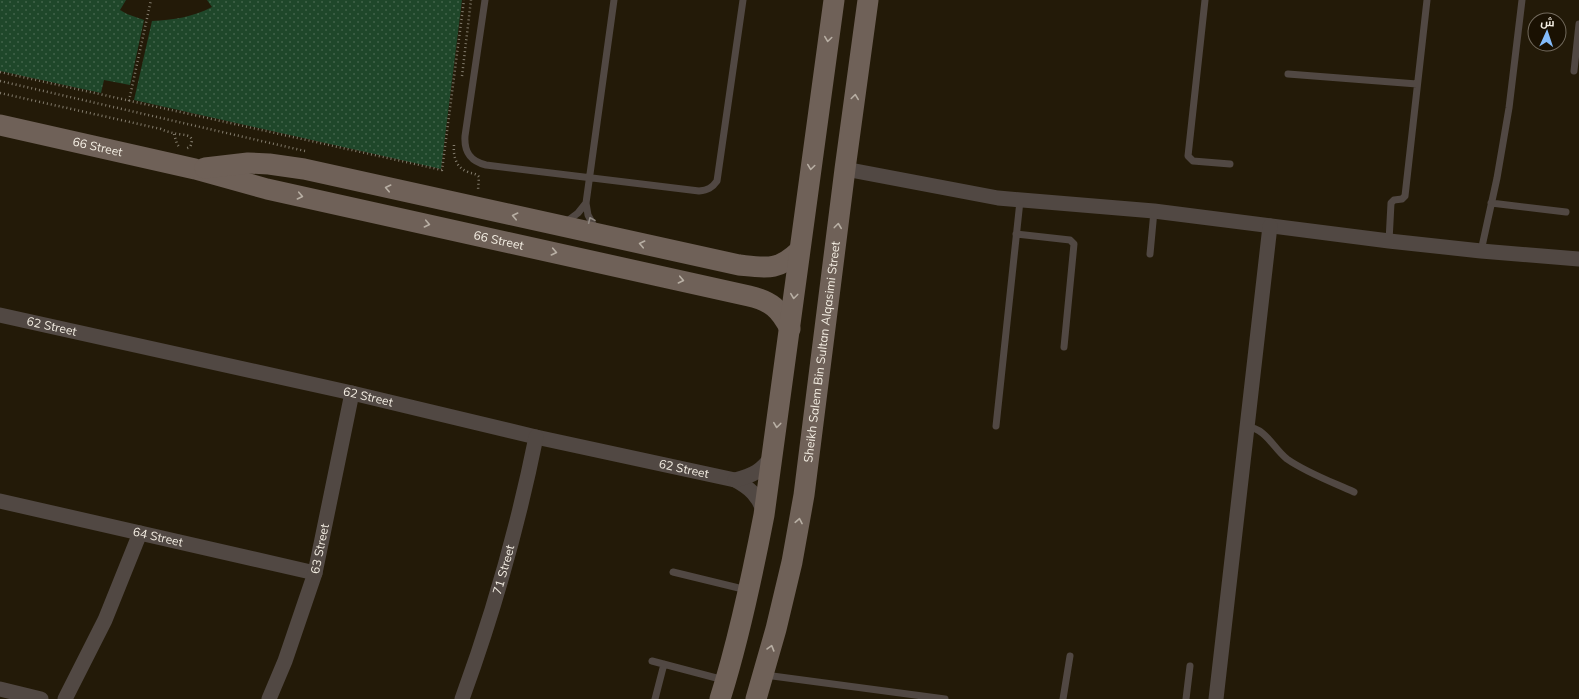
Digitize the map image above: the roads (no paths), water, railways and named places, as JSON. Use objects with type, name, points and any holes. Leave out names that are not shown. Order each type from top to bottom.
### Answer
[{"type":"street","points":[[723,690],[750,591],[764,516],[834,0]]},
{"type":"street","name":"Sheikh Salem Bin Sultan Alqasimi Street","points":[[756,699],[776,629],[792,562],[804,495],[868,0]]},
{"type":"street","name":"66 Street","points":[[0,125],[195,169],[267,189],[707,285],[762,299],[774,306],[784,317],[790,329]]},
{"type":"street","name":"66 Street","points":[[195,169],[248,163],[269,164],[304,169],[739,265],[772,267],[782,264],[799,251]]},
{"type":"street","points":[[267,189],[257,182],[253,174],[256,167],[269,164]]},
{"type":"street","points":[[845,169],[977,195],[1020,201],[1154,211],[1388,242],[1579,259]]},
{"type":"street","points":[[1216,699],[1270,226]]},
{"type":"street","points":[[707,285],[738,288],[746,280],[744,269],[739,265]]},
{"type":"street","name":"62 Street","points":[[0,316],[352,393],[536,437],[735,480],[746,485],[755,494],[761,504],[764,516]]},
{"type":"street","name":"63 Street","points":[[269,699],[285,661],[315,573],[352,393]]},
{"type":"street","name":"71 Street","points":[[462,699],[492,607],[523,498],[536,437]]},
{"type":"street","name":"62 Street","points":[[735,480],[748,477],[759,472],[768,463],[774,451]]},
{"type":"street","name":"64 Street","points":[[0,501],[315,573]]},
{"type":"street","points":[[65,699],[105,620],[140,533]]},
{"type":"street","points":[[0,689],[42,699]]},
{"type":"lane","points":[[485,0],[464,144],[466,152],[471,158],[478,163],[486,165],[700,191],[713,187],[717,182],[743,0]]},
{"type":"lane","points":[[600,235],[590,220],[586,203],[614,0]]},
{"type":"lane","points":[[1205,0],[1188,156],[1193,161],[1230,164]]},
{"type":"lane","points":[[1388,242],[1391,203],[1394,200],[1402,199],[1405,196],[1427,0]]},
{"type":"lane","points":[[1481,251],[1509,108],[1522,0]]},
{"type":"lane","points":[[1574,71],[1579,24]]},
{"type":"lane","points":[[1288,74],[1417,84]]},
{"type":"lane","points":[[996,426],[1020,201]]},
{"type":"lane","points":[[560,226],[578,213],[586,203]]},
{"type":"lane","points":[[1491,203],[1566,212]]},
{"type":"lane","points":[[1150,254],[1154,211]]},
{"type":"lane","points":[[1016,234],[1070,240],[1074,244],[1064,347]]},
{"type":"lane","points":[[1247,427],[1256,429],[1264,434],[1279,452],[1294,464],[1354,492]]},
{"type":"lane","points":[[673,572],[750,591]]},
{"type":"lane","points":[[1063,699],[1070,656]]},
{"type":"lane","points":[[652,662],[664,664],[723,690]]},
{"type":"lane","points":[[655,699],[664,664]]},
{"type":"lane","points":[[1186,699],[1190,666]]},
{"type":"lane","points":[[763,674],[945,699]]}]
